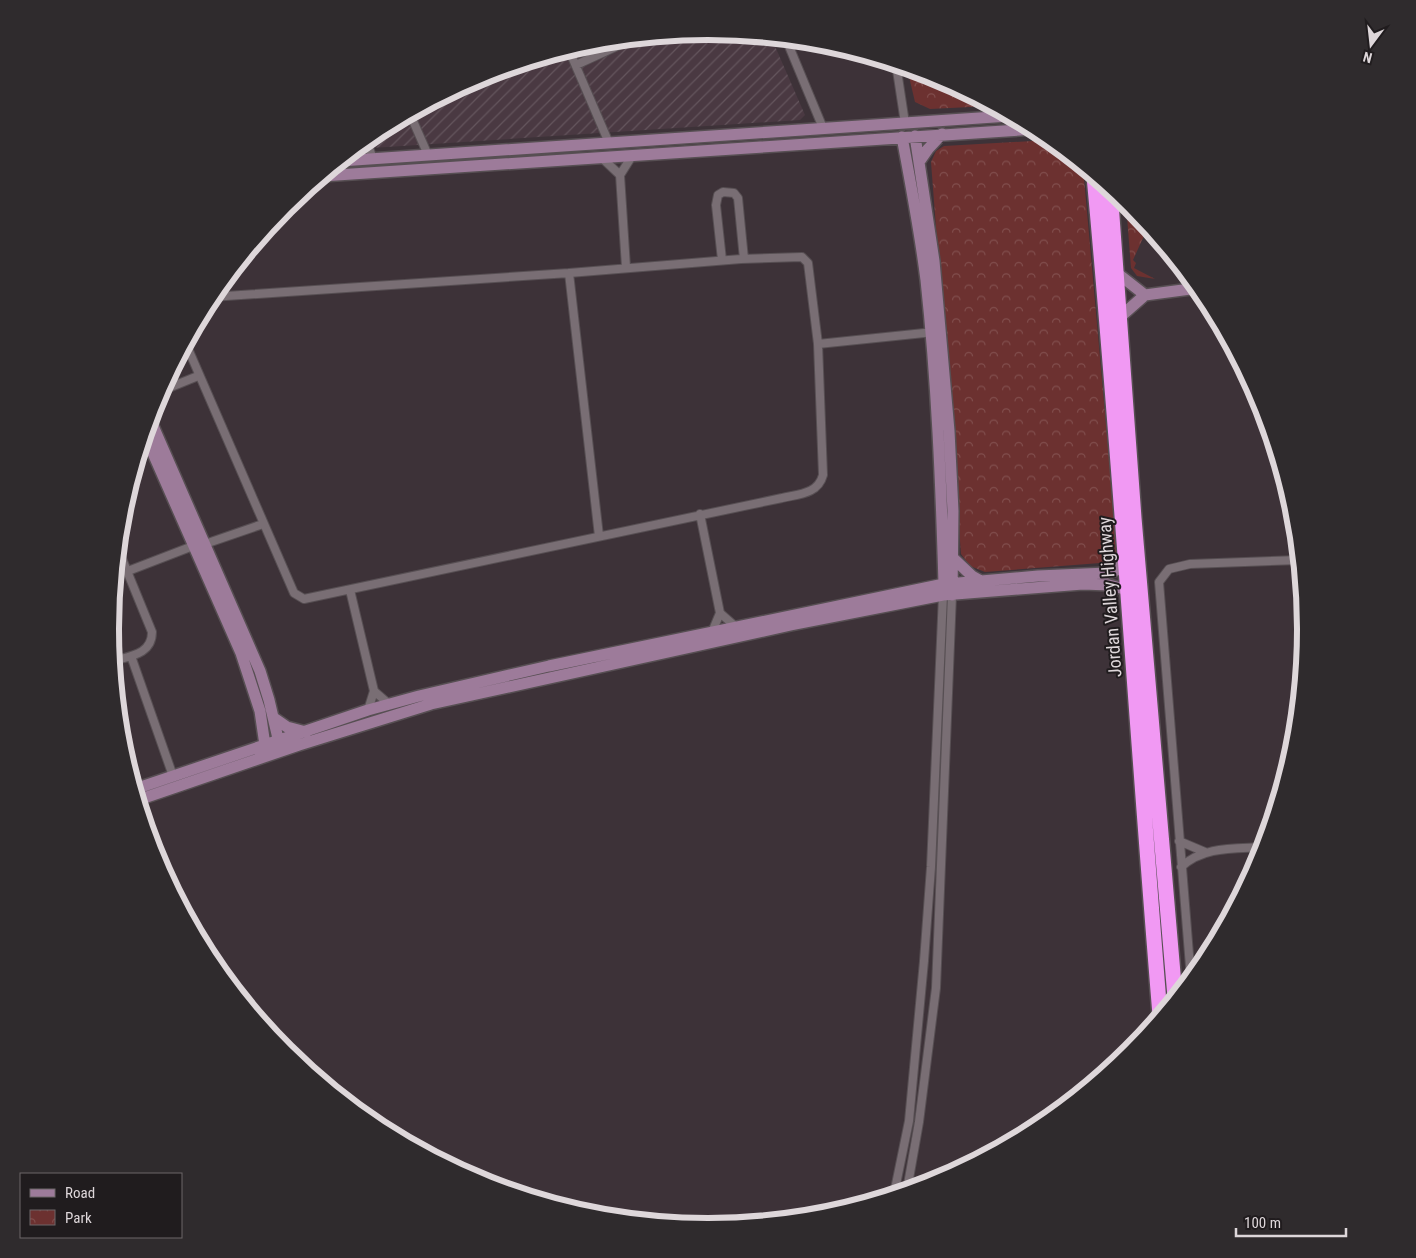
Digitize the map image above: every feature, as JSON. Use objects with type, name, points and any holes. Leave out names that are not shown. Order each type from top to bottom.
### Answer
[{"type":"highway","name":"Jordan Valley Highway","points":[[1095,185],[1174,989]]},
{"type":"highway","name":"Jordan Valley Highway","points":[[1111,200],[1120,317],[1128,518],[1125,561],[1159,1007]]},
{"type":"street","points":[[789,46],[823,128]]},
{"type":"street","points":[[576,65],[614,48]]},
{"type":"street","points":[[572,56],[609,143]]},
{"type":"street","points":[[897,71],[905,123]]},
{"type":"street","points":[[351,160],[999,117]]},
{"type":"street","points":[[412,119],[428,155]]},
{"type":"street","points":[[333,175],[1020,130]]},
{"type":"street","points":[[919,162],[942,134]]},
{"type":"street","points":[[908,1183],[919,1122],[936,988],[948,590],[943,566],[942,474],[934,261],[915,136]]},
{"type":"street","points":[[895,1187],[909,1121],[931,868],[948,590],[954,558],[951,459],[936,331],[902,137]]},
{"type":"street","points":[[879,138],[906,157]]},
{"type":"street","points":[[369,148],[373,159]]},
{"type":"street","points":[[496,151],[502,164]]},
{"type":"street","points":[[626,267],[620,175],[632,156]]},
{"type":"street","points":[[602,158],[620,175]]},
{"type":"street","points":[[722,260],[716,205],[718,195],[723,192],[734,193],[738,198],[744,259]]},
{"type":"street","points":[[189,351],[294,593],[308,599],[782,498],[818,487],[823,475],[818,344],[807,260],[802,257],[722,260],[569,273],[222,296]]},
{"type":"street","points":[[569,273],[599,536]]},
{"type":"street","points":[[1117,274],[1145,295]]},
{"type":"street","points":[[1120,317],[1145,295],[1189,289]]},
{"type":"street","points":[[818,344],[936,331]]},
{"type":"street","points":[[172,387],[198,376]]},
{"type":"street","points":[[154,430],[241,653],[260,711],[266,750]]},
{"type":"street","points":[[149,443],[260,671],[274,718],[279,746]]},
{"type":"street","points":[[700,514],[720,612],[712,632]]},
{"type":"street","points":[[128,571],[263,524]]},
{"type":"street","points":[[954,558],[972,576],[981,581]]},
{"type":"street","points":[[120,659],[144,651],[152,639],[152,632],[123,560]]},
{"type":"street","points":[[1190,967],[1159,582],[1169,569],[1190,564],[1293,560]]},
{"type":"street","points":[[144,798],[266,750],[431,704],[948,590],[981,581],[1107,574],[1117,570],[1125,561]]},
{"type":"street","points":[[926,587],[943,566]]},
{"type":"street","points":[[279,746],[306,732],[389,704],[736,626],[926,587],[948,590],[1108,584],[1128,590]]},
{"type":"street","points":[[350,590],[374,691],[368,710]]},
{"type":"street","points":[[720,612],[736,626]]},
{"type":"street","points":[[131,656],[173,776]]},
{"type":"street","points":[[374,691],[389,704]]},
{"type":"street","points":[[274,718],[287,727],[306,732]]},
{"type":"street","points":[[249,751],[262,726]]},
{"type":"street","points":[[141,787],[249,751],[266,750]]},
{"type":"street","points":[[1179,841],[1205,852]]},
{"type":"street","points":[[1181,867],[1190,859],[1205,852],[1255,847]]},
{"type":"street","points":[[1173,970],[1189,969]]},
{"type":"shaded area","points":[[669,41],[747,41],[774,44],[805,115],[800,120],[368,148],[413,119],[447,101],[519,71],[593,51]]},
{"type":"green space","points":[[909,76],[980,107],[930,109],[915,102]]},
{"type":"green space","points":[[1037,141],[1084,176],[1117,548],[1113,562],[985,572],[970,566],[961,554],[931,162],[936,151],[944,146]]},
{"type":"green space","points":[[1127,216],[1145,234],[1133,260],[1136,263],[1134,268],[1155,279],[1137,276],[1131,268]]}]
